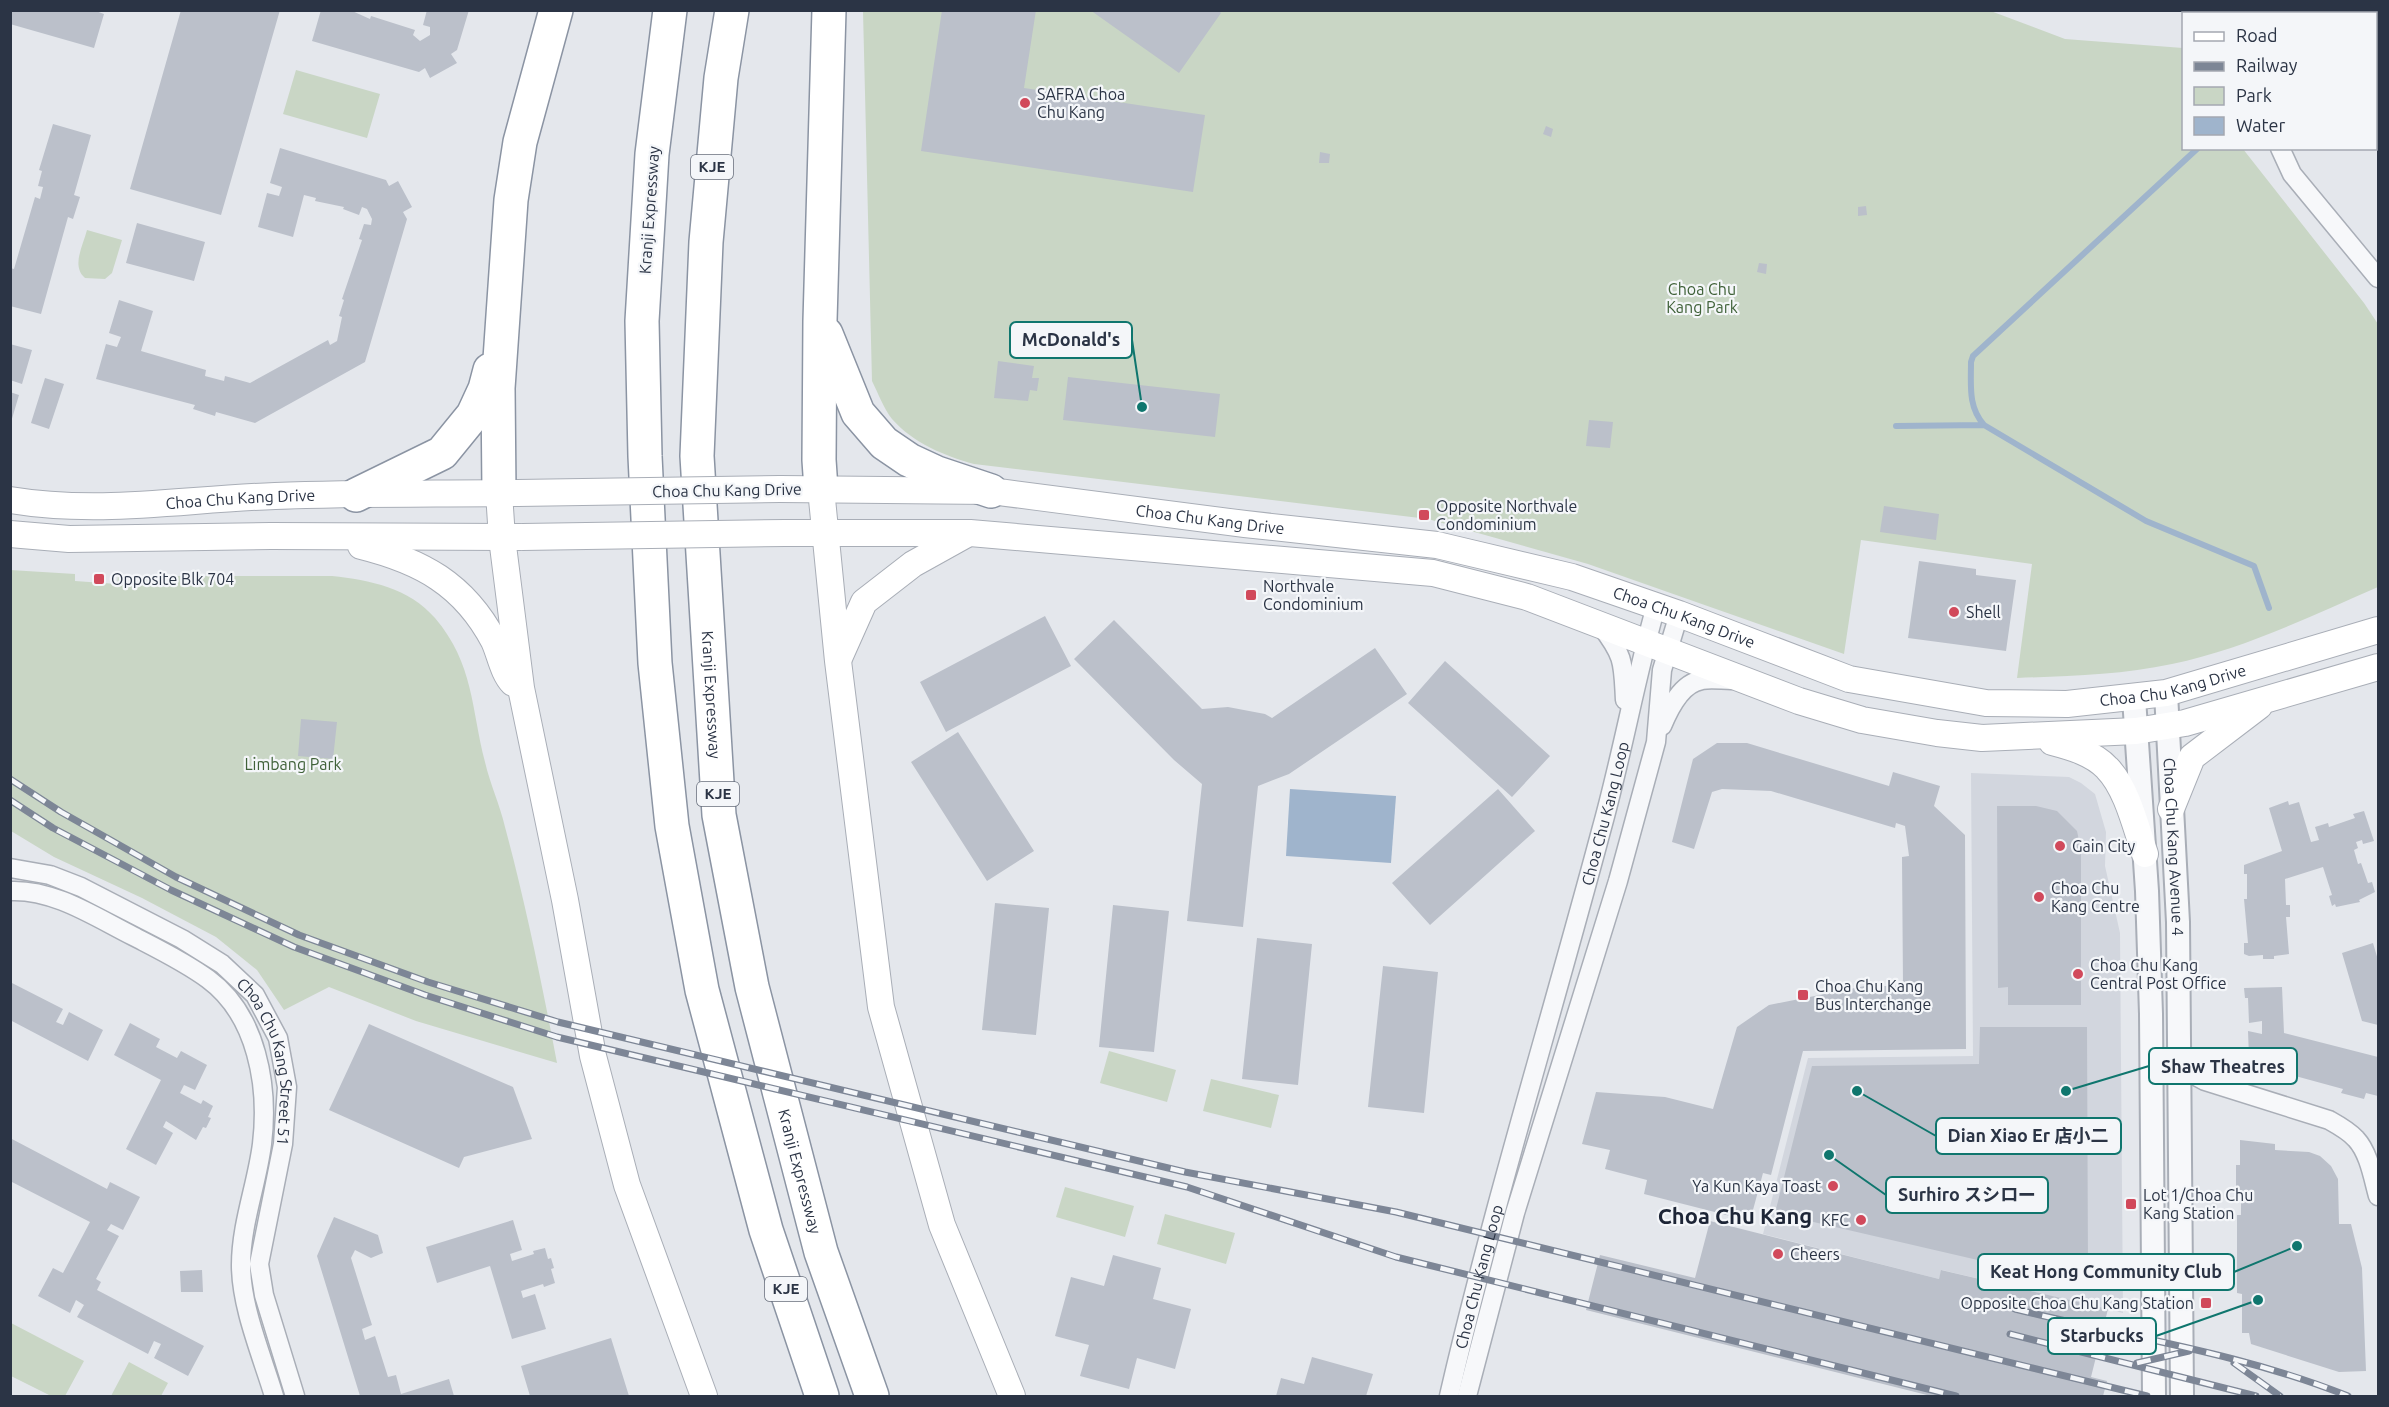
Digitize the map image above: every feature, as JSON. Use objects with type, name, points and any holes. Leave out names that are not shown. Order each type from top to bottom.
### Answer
[{"type":"highway","points":[[508,493],[498,388],[511,200],[520,142],[556,10]]},
{"type":"highway","name":"Kranji Expressway","points":[[670,10],[652,154],[642,321],[645,456],[655,663],[671,814],[702,990],[766,1230],[822,1396]]},
{"type":"highway","name":"Kranji Expressway","points":[[732,10],[721,78],[707,230],[697,456],[719,815],[752,987],[820,1252],[872,1396]]},
{"type":"highway","points":[[821,489],[819,459],[820,321],[829,10]]},
{"type":"highway","points":[[356,495],[442,453],[473,415],[485,389],[502,321]]},
{"type":"highway","points":[[820,321],[858,413],[884,443],[909,460],[937,473],[991,491]]},
{"type":"main road","name":"Choa Chu Kang Drive","points":[[10,500],[49,507],[100,508],[275,496],[780,489],[991,491],[1245,524],[1437,545],[1572,577],[1667,610],[1849,679],[1986,703],[2067,704],[2166,693],[2379,630]]},
{"type":"main road","points":[[821,489],[838,661],[881,1007],[942,1225],[1012,1396]]},
{"type":"main road","points":[[508,493],[521,688],[565,900],[596,1067],[627,1185],[704,1396]]},
{"type":"main road","name":"Choa Chu Kang Drive","points":[[10,534],[69,539],[320,536],[512,538],[825,532],[970,533],[1433,573],[1527,597],[1799,701],[1862,720],[1982,738],[2136,731],[2185,723],[2379,667]]},
{"type":"main road","points":[[838,661],[864,602],[913,564],[970,533]]},
{"type":"main road","points":[[320,536],[394,555],[423,567],[448,584],[481,621],[494,641],[510,682],[521,688]]},
{"type":"main road","points":[[1849,679],[1846,692],[1847,703],[1862,720]]},
{"type":"main road","points":[[2171,809],[2192,757],[2266,700]]},
{"type":"main road","points":[[2034,737],[2081,751],[2107,767],[2127,801],[2145,854]]},
{"type":"street","points":[[2281,150],[2292,174],[2379,278]]},
{"type":"street","name":"Choa Chu Kang Loop","points":[[1467,1396],[1515,1213],[1618,881],[1656,742],[1662,670],[1657,646],[1667,610]]},
{"type":"street","points":[[1600,625],[1617,646],[1624,668],[1628,723]]},
{"type":"street","name":"Choa Chu Kang Loop","points":[[1449,1396],[1464,1330],[1602,829],[1628,723],[1639,664],[1657,646]]},
{"type":"street","points":[[1656,742],[1671,704],[1689,686],[1700,680],[1748,680]]},
{"type":"street","name":"Choa Chu Kang Avenue 4","points":[[2166,693],[2178,922],[2182,1396]]},
{"type":"street","name":"Choa Chu Kang Avenue 4","points":[[2134,698],[2145,854],[2151,1014],[2154,1396]]},
{"type":"street","name":"Choa Chu Kang Street 51","points":[[10,868],[50,875],[91,892],[182,939],[222,964],[255,995],[278,1038],[287,1087],[283,1143],[259,1264],[264,1295],[295,1396]]},
{"type":"street","name":"Choa Chu Kang Street 51","points":[[10,891],[42,894],[72,905],[200,974],[236,1006],[255,1049],[264,1088],[262,1143],[246,1223],[241,1264],[245,1300],[274,1396]]},
{"type":"street","points":[[1548,1019],[1573,1027]]},
{"type":"street","points":[[2179,1057],[2192,1074],[2205,1081],[2329,1120],[2344,1129],[2357,1139],[2367,1158],[2379,1196]]},
{"type":"shaded area","points":[[1971,773],[2069,777],[2095,794],[2106,832],[2105,866],[2120,933],[2123,1313],[1942,1270],[1939,1279],[1763,1234],[1808,1058],[1973,1056]]},
{"type":"green space","name":"Choa Chu Kang Park","points":[[1988,10],[2065,39],[2182,48],[2182,150],[2244,150],[2378,324],[2378,587],[2277,631],[2199,658],[2153,668],[2114,673],[2017,678],[2032,564],[1861,540],[1844,654],[1588,564],[1428,519],[974,464],[941,453],[920,442],[892,419],[872,381],[863,11]]},
{"type":"green space","points":[[296,70],[380,94],[367,138],[283,114]]},
{"type":"green space","points":[[87,230],[122,240],[112,273],[105,279],[85,278],[79,268],[79,256]]},
{"type":"green space","name":"Limbang Park","points":[[10,570],[75,574],[75,581],[117,584],[118,576],[332,576],[388,587],[413,599],[425,608],[448,635],[457,652],[469,687],[485,762],[503,819],[520,886],[557,1063],[416,1021],[329,987],[284,1010],[257,970],[216,937],[142,898],[54,857],[11,831]]},
{"type":"green space","points":[[1109,1051],[1176,1070],[1167,1102],[1100,1083]]},
{"type":"green space","points":[[1211,1079],[1279,1095],[1271,1128],[1203,1111]]},
{"type":"green space","points":[[1065,1187],[1134,1206],[1125,1237],[1056,1217]]},
{"type":"green space","points":[[1165,1214],[1235,1233],[1226,1264],[1157,1244]]},
{"type":"green space","points":[[11,1323],[84,1361],[65,1396],[51,1396],[11,1376]]},
{"type":"green space","points":[[129,1362],[168,1383],[161,1396],[111,1396]]},
{"type":"water","points":[[1290,789],[1396,796],[1391,863],[1286,856]]},
{"type":"building","points":[[10,10],[93,10],[104,14],[94,48],[10,24]]},
{"type":"building","points":[[181,10],[280,10],[221,215],[130,189]]},
{"type":"building","points":[[321,10],[350,10],[370,19],[371,16],[415,30],[413,35],[420,41],[430,35],[430,27],[423,25],[427,10],[469,10],[457,50],[451,54],[457,63],[430,78],[425,68],[419,72],[312,41]]},
{"type":"building","name":"SAFRA Choa Chu Kang","points":[[942,10],[1036,10],[1024,88],[1205,115],[1193,192],[921,151]]},
{"type":"building","name":"SAFRA Choa Chu Kang","points":[[1090,10],[1218,10],[1221,13],[1179,73]]},
{"type":"building","points":[[2378,55],[2378,145],[2377,144]]},
{"type":"building","points":[[53,124],[91,135],[74,195],[80,197],[73,219],[68,217],[41,314],[10,306],[10,268],[14,269],[35,197],[40,199],[43,187],[38,186],[42,171],[39,170]]},
{"type":"building","points":[[1546,126],[1553,129],[1551,137],[1543,134]]},
{"type":"building","points":[[280,148],[386,180],[389,186],[398,181],[412,207],[403,212],[407,219],[365,362],[255,423],[216,412],[215,416],[193,409],[195,405],[96,379],[106,344],[117,347],[121,337],[109,333],[119,300],[153,311],[141,351],[206,370],[205,376],[224,381],[225,376],[250,383],[328,340],[330,345],[337,341],[342,317],[339,316],[344,300],[342,299],[362,240],[359,239],[364,224],[371,225],[372,219],[367,209],[362,207],[359,215],[343,209],[344,207],[315,201],[316,198],[304,195],[293,237],[258,227],[267,193],[279,196],[282,187],[270,183]]},
{"type":"building","points":[[1320,152],[1330,154],[1329,163],[1319,163]]},
{"type":"building","points":[[1866,206],[1867,215],[1858,216],[1858,207]]},
{"type":"building","points":[[137,223],[205,242],[194,281],[126,263]]},
{"type":"building","points":[[1759,263],[1767,264],[1766,274],[1757,272]]},
{"type":"building","points":[[10,344],[32,350],[22,384],[10,380]]},
{"type":"building","points":[[998,361],[1034,366],[1032,378],[1039,378],[1037,391],[1030,390],[1028,401],[994,398]]},
{"type":"building","points":[[1068,377],[1220,394],[1215,437],[1063,420]]},
{"type":"building","points":[[45,378],[64,384],[49,429],[31,423]]},
{"type":"building","points":[[10,392],[19,395],[11,422],[10,422]]},
{"type":"building","points":[[1589,420],[1613,422],[1610,448],[1586,446]]},
{"type":"building","points":[[1884,506],[1939,514],[1936,540],[1880,532]]},
{"type":"building","points":[[1919,561],[1976,569],[1976,575],[2016,580],[2006,651],[1908,638]]},
{"type":"building","points":[[1045,616],[1071,666],[946,732],[920,682]]},
{"type":"building","points":[[1114,620],[1202,709],[1228,707],[1265,714],[1272,718],[1375,648],[1407,694],[1289,774],[1258,786],[1243,927],[1187,921],[1202,784],[1174,760],[1074,659]]},
{"type":"building","points":[[1445,661],[1550,756],[1512,797],[1408,703]]},
{"type":"building","points":[[301,719],[337,722],[333,759],[298,756]]},
{"type":"building","points":[[958,732],[1034,851],[987,881],[911,762]]},
{"type":"building","points":[[1717,743],[1747,743],[1889,786],[1893,772],[1940,786],[1934,806],[1965,835],[1966,1049],[1803,1051],[1771,1175],[1763,1173],[1750,1221],[1644,1194],[1647,1180],[1605,1169],[1610,1150],[1582,1144],[1596,1092],[1665,1097],[1713,1109],[1737,1027],[1769,1005],[1865,986],[1903,986],[1902,857],[1909,856],[1905,826],[1896,823],[1895,828],[1771,791],[1722,789],[1712,792],[1694,849],[1672,842],[1693,759]]},
{"type":"building","points":[[1498,789],[1535,831],[1430,925],[1392,883]]},
{"type":"building","points":[[2288,801],[2289,805],[2299,802],[2311,842],[2319,840],[2315,827],[2328,823],[2329,827],[2355,818],[2353,814],[2364,811],[2374,841],[2363,844],[2362,840],[2356,842],[2358,848],[2354,850],[2358,864],[2361,863],[2368,883],[2372,882],[2375,892],[2359,900],[2360,902],[2336,907],[2335,904],[2332,906],[2329,896],[2332,895],[2323,867],[2285,879],[2286,905],[2290,905],[2290,917],[2286,917],[2289,954],[2274,956],[2274,959],[2263,959],[2263,955],[2244,954],[2244,943],[2248,943],[2244,899],[2247,899],[2247,874],[2244,874],[2244,865],[2282,851],[2269,808]]},
{"type":"building","name":"Choa Chu Kang Centre","points":[[1997,806],[2036,806],[2057,811],[2077,831],[2081,850],[2081,1005],[2008,1005],[2008,987],[1998,988]]},
{"type":"building","points":[[995,903],[1049,908],[1036,1035],[982,1030]]},
{"type":"building","points":[[1113,905],[1169,911],[1154,1052],[1099,1047]]},
{"type":"building","points":[[1257,938],[1312,944],[1298,1085],[1242,1079]]},
{"type":"building","points":[[2373,943],[2378,960],[2378,1025],[2362,1021],[2342,953]]},
{"type":"building","points":[[1383,966],[1438,972],[1424,1113],[1368,1107]]},
{"type":"building","points":[[10,982],[63,1009],[56,1022],[63,1025],[69,1012],[103,1030],[88,1061],[10,1020]]},
{"type":"building","points":[[2282,987],[2284,1033],[2378,1057],[2378,1096],[2366,1093],[2364,1099],[2341,1093],[2343,1089],[2288,1074],[2286,1080],[2274,1077],[2275,1072],[2245,1065],[2244,1057],[2249,1057],[2248,1031],[2262,1034],[2262,1021],[2249,1023],[2248,998],[2245,998],[2244,988]]},
{"type":"building","points":[[130,1023],[160,1039],[156,1047],[177,1058],[181,1051],[207,1065],[195,1090],[184,1085],[180,1093],[201,1104],[203,1100],[213,1106],[206,1128],[203,1127],[196,1140],[166,1121],[163,1127],[173,1133],[156,1165],[126,1149],[161,1080],[114,1055]]},
{"type":"building","points":[[369,1024],[513,1087],[532,1139],[464,1157],[459,1168],[329,1110]]},
{"type":"building","points":[[1980,1027],[2087,1027],[2088,1269],[2081,1277],[2066,1282],[1775,1213],[1812,1066],[1979,1064]]},
{"type":"building","points":[[10,1138],[107,1189],[110,1182],[140,1197],[123,1230],[111,1224],[107,1230],[119,1236],[96,1279],[101,1282],[97,1290],[204,1346],[188,1376],[154,1358],[161,1344],[154,1341],[148,1354],[77,1317],[84,1305],[76,1300],[70,1313],[38,1296],[53,1268],[63,1273],[90,1222],[10,1181]]},
{"type":"building","points":[[2240,1140],[2275,1144],[2275,1150],[2309,1152],[2320,1156],[2331,1166],[2338,1179],[2339,1224],[2351,1224],[2362,1268],[2366,1371],[2339,1372],[2251,1344],[2249,1333],[2242,1333],[2242,1294],[2237,1293],[2237,1215],[2241,1215],[2241,1196],[2236,1196],[2236,1165],[2240,1165]]},
{"type":"building","points":[[334,1217],[378,1235],[383,1253],[371,1258],[355,1250],[351,1258],[372,1325],[362,1329],[365,1340],[375,1336],[388,1377],[396,1375],[401,1394],[449,1379],[454,1396],[360,1396],[317,1256]]},
{"type":"building","points":[[513,1220],[522,1250],[510,1254],[512,1261],[545,1248],[554,1268],[551,1269],[555,1283],[521,1291],[523,1298],[535,1294],[546,1329],[512,1339],[490,1266],[437,1283],[426,1247]]},
{"type":"building","points":[[1710,1221],[1939,1279],[1941,1270],[2108,1309],[2091,1377],[2107,1381],[2103,1396],[1931,1396],[1586,1310],[1600,1255],[1695,1278]]},
{"type":"building","points":[[1113,1255],[1161,1268],[1153,1299],[1191,1309],[1175,1369],[1137,1358],[1129,1389],[1080,1376],[1089,1345],[1055,1336],[1071,1277],[1104,1286]]},
{"type":"building","points":[[202,1270],[203,1292],[181,1292],[180,1271]]},
{"type":"building","points":[[611,1338],[629,1396],[530,1396],[521,1366]]},
{"type":"building","points":[[1312,1357],[1373,1374],[1366,1396],[1276,1396],[1281,1378],[1304,1384]]},
{"type":"waterway","points":[[2196,150],[1973,356],[1971,362],[1973,403],[1984,425],[2146,521],[2254,566],[2269,608]]},
{"type":"waterway","points":[[1896,426],[1984,425]]},
{"type":"railway","points":[[10,779],[61,812],[176,877],[299,935],[428,982],[558,1022],[1185,1172],[1396,1212],[2147,1396]]},
{"type":"railway","points":[[10,800],[53,828],[171,890],[294,947],[425,995],[557,1037],[1187,1187],[1396,1257],[1956,1396]]},
{"type":"railway","points":[[2015,1309],[2225,1357],[2267,1368],[2348,1396]]},
{"type":"railway","points":[[2010,1334],[2256,1396]]},
{"type":"railway","points":[[2137,1363],[2189,1351]]},
{"type":"railway","points":[[2234,1363],[2280,1396]]},
{"type":"place","name":"SAFRA Choa Chu Kang","points":[[1025,103]]},
{"type":"place","name":"McDonald's","points":[[1142,407]]},
{"type":"place","name":"Opposite Northvale Condominium","points":[[1424,515]]},
{"type":"place","name":"Opposite Blk 704","points":[[99,579]]},
{"type":"place","name":"Northvale Condominium","points":[[1251,595]]},
{"type":"place","name":"Shell","points":[[1954,612]]},
{"type":"place","name":"Gain City","points":[[2060,846]]},
{"type":"place","name":"Choa Chu Kang Centre","points":[[2039,897]]},
{"type":"place","name":"Choa Chu Kang Central Post Office","points":[[2078,974]]},
{"type":"place","name":"Choa Chu Kang Bus Interchange","points":[[1803,995]]},
{"type":"place","name":"Dian Xiao Er 店小二","points":[[1857,1091]]},
{"type":"place","name":"Shaw Theatres","points":[[2066,1091]]},
{"type":"place","name":"Surhiro スシロー","points":[[1829,1155]]},
{"type":"place","name":"Ya Kun Kaya Toast","points":[[1833,1186]]},
{"type":"place","name":"Lot 1/Choa Chu Kang Station","points":[[2131,1204]]},
{"type":"place","name":"KFC","points":[[1861,1220]]},
{"type":"place","name":"Keat Hong Community Club","points":[[2297,1246]]},
{"type":"place","name":"Cheers","points":[[1778,1254]]},
{"type":"place","name":"Starbucks","points":[[2258,1300]]},
{"type":"place","name":"Opposite Choa Chu Kang Station","points":[[2206,1303]]},
{"type":"district","name":"Choa Chu Kang","points":[[1735,1216]]}]
